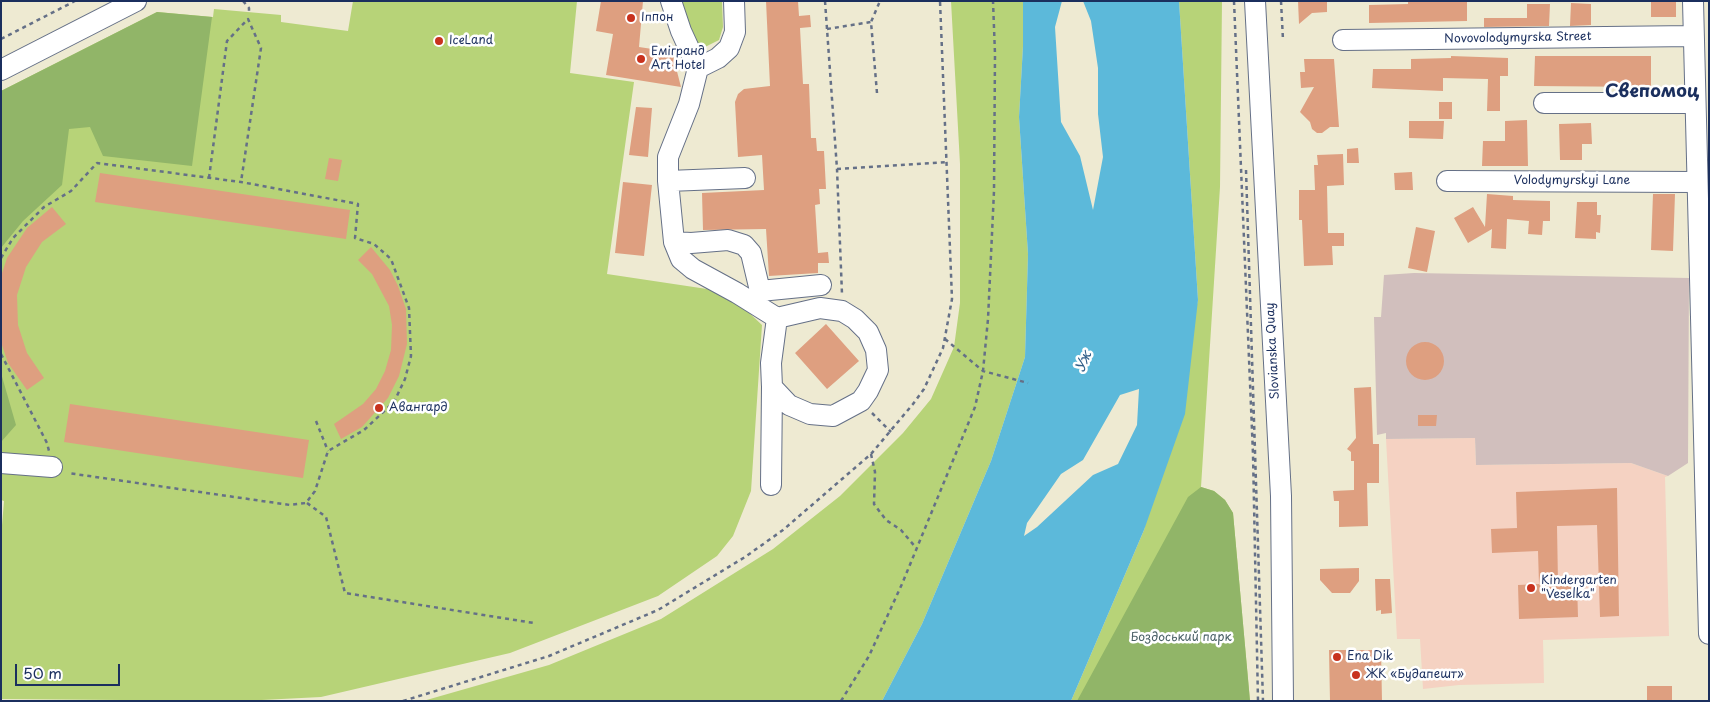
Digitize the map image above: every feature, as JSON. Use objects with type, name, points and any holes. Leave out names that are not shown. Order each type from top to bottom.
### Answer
[{"type":"street","points":[[1,70],[136,1]]},
{"type":"street","points":[[671,1],[681,31],[698,68],[689,104],[668,157],[668,181],[674,242],[681,259],[693,269],[738,292],[777,318],[820,308],[842,310],[868,332],[876,350],[878,370],[868,392],[861,401],[833,416],[810,414],[789,405],[772,387]]},
{"type":"street","points":[[698,68],[718,58],[729,48],[735,32],[734,1]]},
{"type":"street","name":"Slovianska Quay","points":[[1255,1],[1281,496],[1283,701]]},
{"type":"street","points":[[1693,1],[1696,182],[1704,330],[1709,634]]},
{"type":"street","name":"Novovolodymyrska Street","points":[[1343,40],[1693,36]]},
{"type":"street","points":[[1544,103],[1695,103]]},
{"type":"street","points":[[668,181],[745,178]]},
{"type":"street","name":"Volodymyrskyi Lane","points":[[1447,181],[1696,182]]},
{"type":"street","points":[[674,242],[691,243],[728,240],[744,245],[750,253],[760,291],[821,286]]},
{"type":"street","points":[[771,485],[772,387],[770,364],[777,318]]},
{"type":"street","points":[[1,463],[52,467]]},
{"type":"path","points":[[1,39],[75,1]]},
{"type":"path","points":[[243,1],[249,8],[249,12]]},
{"type":"path","points":[[825,1],[837,169],[842,293]]},
{"type":"path","points":[[877,94],[871,22],[880,1]]},
{"type":"path","points":[[842,701],[869,656],[917,549],[975,407],[983,371],[988,319],[994,191],[995,54],[993,1]]},
{"type":"path","points":[[1234,1],[1253,454],[1258,701]]},
{"type":"path","points":[[1281,1],[1283,40]]},
{"type":"path","points":[[208,178],[227,41],[248,20],[261,48],[241,182]]},
{"type":"path","points":[[827,29],[871,22]]},
{"type":"path","points":[[1243,100],[1263,701]]},
{"type":"path","points":[[837,169],[948,162]]},
{"type":"path","points":[[1,258],[13,238],[44,206],[71,191],[96,163],[241,182],[358,204],[355,238],[374,244],[390,259],[409,308],[411,356],[405,379],[394,402],[364,430],[328,452]]},
{"type":"path","points":[[945,339],[983,371],[1028,383]]},
{"type":"path","points":[[1,354],[47,443],[52,467],[64,472],[290,505],[306,503],[326,517],[345,594],[534,623]]},
{"type":"path","points":[[878,419],[891,432]]},
{"type":"path","points":[[306,503],[315,491],[328,452],[316,421]]},
{"type":"path","points":[[871,454],[875,472],[874,504],[886,520],[901,530],[917,549]]},
{"type":"shaded area","points":[[1414,273],[1689,278],[1688,463],[1668,476],[1631,463],[1476,465],[1475,438],[1386,439],[1386,433],[1377,435],[1374,317],[1381,317],[1384,275]]},
{"type":"shaded area","name":"Kindergarten \"Veselka\"","points":[[1475,438],[1476,465],[1631,463],[1668,476],[1665,477],[1669,636],[1543,640],[1544,683],[1459,685],[1423,689],[1420,639],[1397,639],[1386,439]]},
{"type":"green space","name":"Авангард","points":[[353,1],[577,1],[570,73],[634,82],[607,274],[727,292],[762,325],[751,491],[733,536],[717,556],[658,596],[510,653],[321,697],[242,701],[1,699],[1,537],[4,501],[1,500],[1,91],[157,12],[213,17],[214,9],[281,15],[281,22],[348,31]]},
{"type":"green space","points":[[677,1],[722,1],[723,27],[719,40],[705,47],[697,43]]},
{"type":"green space","points":[[951,1],[1023,1],[1023,46],[1019,117],[1028,254],[1025,357],[991,461],[922,624],[882,701],[423,701],[549,665],[661,619],[773,549],[840,496],[903,433],[931,399],[954,347],[960,303],[960,164]]},
{"type":"green space","points":[[1179,1],[1222,1],[1220,187],[1201,487],[1214,491],[1225,500],[1233,513],[1250,701],[1071,701],[1144,530],[1198,300]]},
{"type":"green space","points":[[157,12],[212,17],[192,166],[103,156],[90,127],[69,129],[62,185],[23,221],[1,248],[1,91]]},
{"type":"green space","points":[[1,373],[16,425],[1,442]]},
{"type":"green space","name":"Боздоський парк","points":[[1201,487],[1214,491],[1225,500],[1233,513],[1250,701],[1077,701],[1188,497]]},
{"type":"water","name":"Уж","points":[[1023,1],[1062,1],[1055,27],[1061,122],[1080,156],[1093,210],[1103,157],[1098,114],[1098,68],[1091,21],[1083,1],[1179,1],[1198,300],[1185,414],[1144,530],[1071,701],[882,701],[922,624],[991,461],[1025,357],[1028,254],[1019,117],[1023,46]],"holes":[[[1139,389],[1137,425],[1118,464],[1093,475],[1037,527],[1024,536],[1027,523],[1061,474],[1083,460],[1120,395]]]},
{"type":"building","name":"Емігранд Art Hotel","points":[[601,1],[643,1],[639,47],[672,52],[681,87],[606,75],[613,34],[596,31]]},
{"type":"building","points":[[766,1],[798,1],[799,16],[810,15],[811,27],[800,28],[803,84],[809,84],[811,138],[816,138],[817,151],[824,151],[826,189],[819,189],[820,204],[815,205],[818,253],[828,252],[829,263],[818,263],[818,273],[769,276],[766,229],[703,230],[702,193],[764,190],[762,155],[738,157],[735,102],[738,94],[744,89],[770,86]]},
{"type":"building","points":[[1298,1],[1327,1],[1327,12],[1312,13],[1299,24]]},
{"type":"building","points":[[1408,1],[1467,1],[1467,21],[1369,23],[1369,5],[1408,4]]},
{"type":"building","points":[[1651,1],[1676,1],[1676,17],[1651,17]]},
{"type":"building","points":[[1571,3],[1591,4],[1591,25],[1570,26]]},
{"type":"building","points":[[1527,4],[1550,4],[1549,26],[1484,27],[1484,18],[1527,18]]},
{"type":"building","points":[[1451,56],[1508,58],[1508,76],[1500,76],[1500,111],[1487,111],[1488,79],[1443,78],[1443,91],[1372,88],[1373,69],[1411,69],[1411,59],[1451,58]]},
{"type":"building","points":[[1535,56],[1651,56],[1651,87],[1534,86]]},
{"type":"building","points":[[1304,59],[1334,59],[1339,127],[1330,127],[1322,133],[1317,133],[1300,112],[1314,87],[1301,88],[1300,72],[1305,72]]},
{"type":"building","points":[[1439,102],[1452,102],[1452,119],[1439,119]]},
{"type":"building","points":[[636,107],[652,108],[648,157],[629,155]]},
{"type":"building","points":[[1527,120],[1528,166],[1482,166],[1483,141],[1505,141],[1505,121]]},
{"type":"building","points":[[1409,121],[1444,121],[1443,139],[1409,138]]},
{"type":"building","points":[[1591,123],[1592,144],[1582,144],[1582,160],[1560,160],[1559,124]]},
{"type":"building","points":[[1358,148],[1359,163],[1347,163],[1347,149]]},
{"type":"building","points":[[1343,154],[1344,185],[1327,186],[1328,233],[1344,233],[1344,246],[1332,246],[1333,265],[1304,266],[1302,220],[1299,220],[1299,190],[1315,190],[1314,165],[1318,165],[1317,155]]},
{"type":"building","points":[[329,158],[342,160],[338,181],[325,179]]},
{"type":"building","points":[[1412,172],[1413,190],[1395,190],[1394,173]]},
{"type":"building","points":[[100,173],[350,210],[346,239],[95,202]]},
{"type":"building","points":[[623,182],[652,185],[644,256],[615,253]]},
{"type":"building","points":[[1487,194],[1513,196],[1513,200],[1550,201],[1550,221],[1543,221],[1542,235],[1528,234],[1529,221],[1507,219],[1506,249],[1491,248],[1492,229],[1468,243],[1454,218],[1473,207],[1485,227]]},
{"type":"building","points":[[1653,194],[1675,194],[1673,251],[1651,250]]},
{"type":"building","points":[[1577,202],[1597,202],[1597,215],[1601,215],[1600,233],[1596,232],[1596,239],[1575,238]]},
{"type":"building","points":[[52,207],[66,224],[42,242],[26,267],[17,295],[18,325],[27,353],[44,378],[27,390],[8,363],[1,342],[1,276],[7,258],[27,228]]},
{"type":"building","points":[[1416,227],[1435,231],[1427,272],[1408,268]]},
{"type":"building","points":[[371,247],[390,270],[398,286],[406,309],[407,344],[399,376],[388,398],[362,427],[341,439],[334,424],[363,404],[376,389],[385,371],[391,350],[392,325],[389,306],[372,274],[358,260]]},
{"type":"building","points":[[826,324],[859,361],[827,389],[795,353]]},
{"type":"building","points":[[1425,342],[1439,347],[1444,361],[1439,375],[1425,380],[1411,375],[1406,361],[1411,347]]},
{"type":"building","points":[[1371,387],[1373,444],[1379,444],[1379,483],[1367,483],[1368,526],[1339,527],[1339,501],[1334,501],[1333,491],[1354,490],[1354,461],[1351,461],[1351,452],[1347,449],[1356,438],[1354,388]]},
{"type":"building","points":[[70,404],[309,440],[303,478],[64,442]]},
{"type":"building","points":[[1418,415],[1437,415],[1436,426],[1418,426]]},
{"type":"building","points":[[1617,488],[1619,616],[1600,617],[1597,525],[1557,526],[1558,583],[1577,582],[1578,617],[1519,619],[1518,585],[1539,584],[1538,551],[1492,553],[1491,529],[1517,528],[1516,492]]},
{"type":"building","points":[[1359,568],[1359,581],[1350,593],[1332,593],[1320,580],[1320,569]]},
{"type":"building","points":[[1375,579],[1390,579],[1392,613],[1381,614],[1381,610],[1376,611]]},
{"type":"building","name":"ЖК «Будапешт»","points":[[1329,650],[1381,650],[1382,701],[1330,701]]},
{"type":"building","points":[[1647,686],[1672,686],[1672,701],[1647,701]]},
{"type":"place","name":"Іппон","points":[[631,18]]},
{"type":"place","name":"IceLand","points":[[439,41]]},
{"type":"place","name":"Емігранд Art Hotel","points":[[641,59]]},
{"type":"place","name":"Авангард","points":[[379,408]]},
{"type":"place","name":"Kindergarten \"Veselka\"","points":[[1531,588]]},
{"type":"place","name":"Ena Dik","points":[[1337,657]]},
{"type":"place","name":"ЖК «Будапешт»","points":[[1356,675]]},
{"type":"district","name":"Свепомоц","points":[[1652,92]]}]
